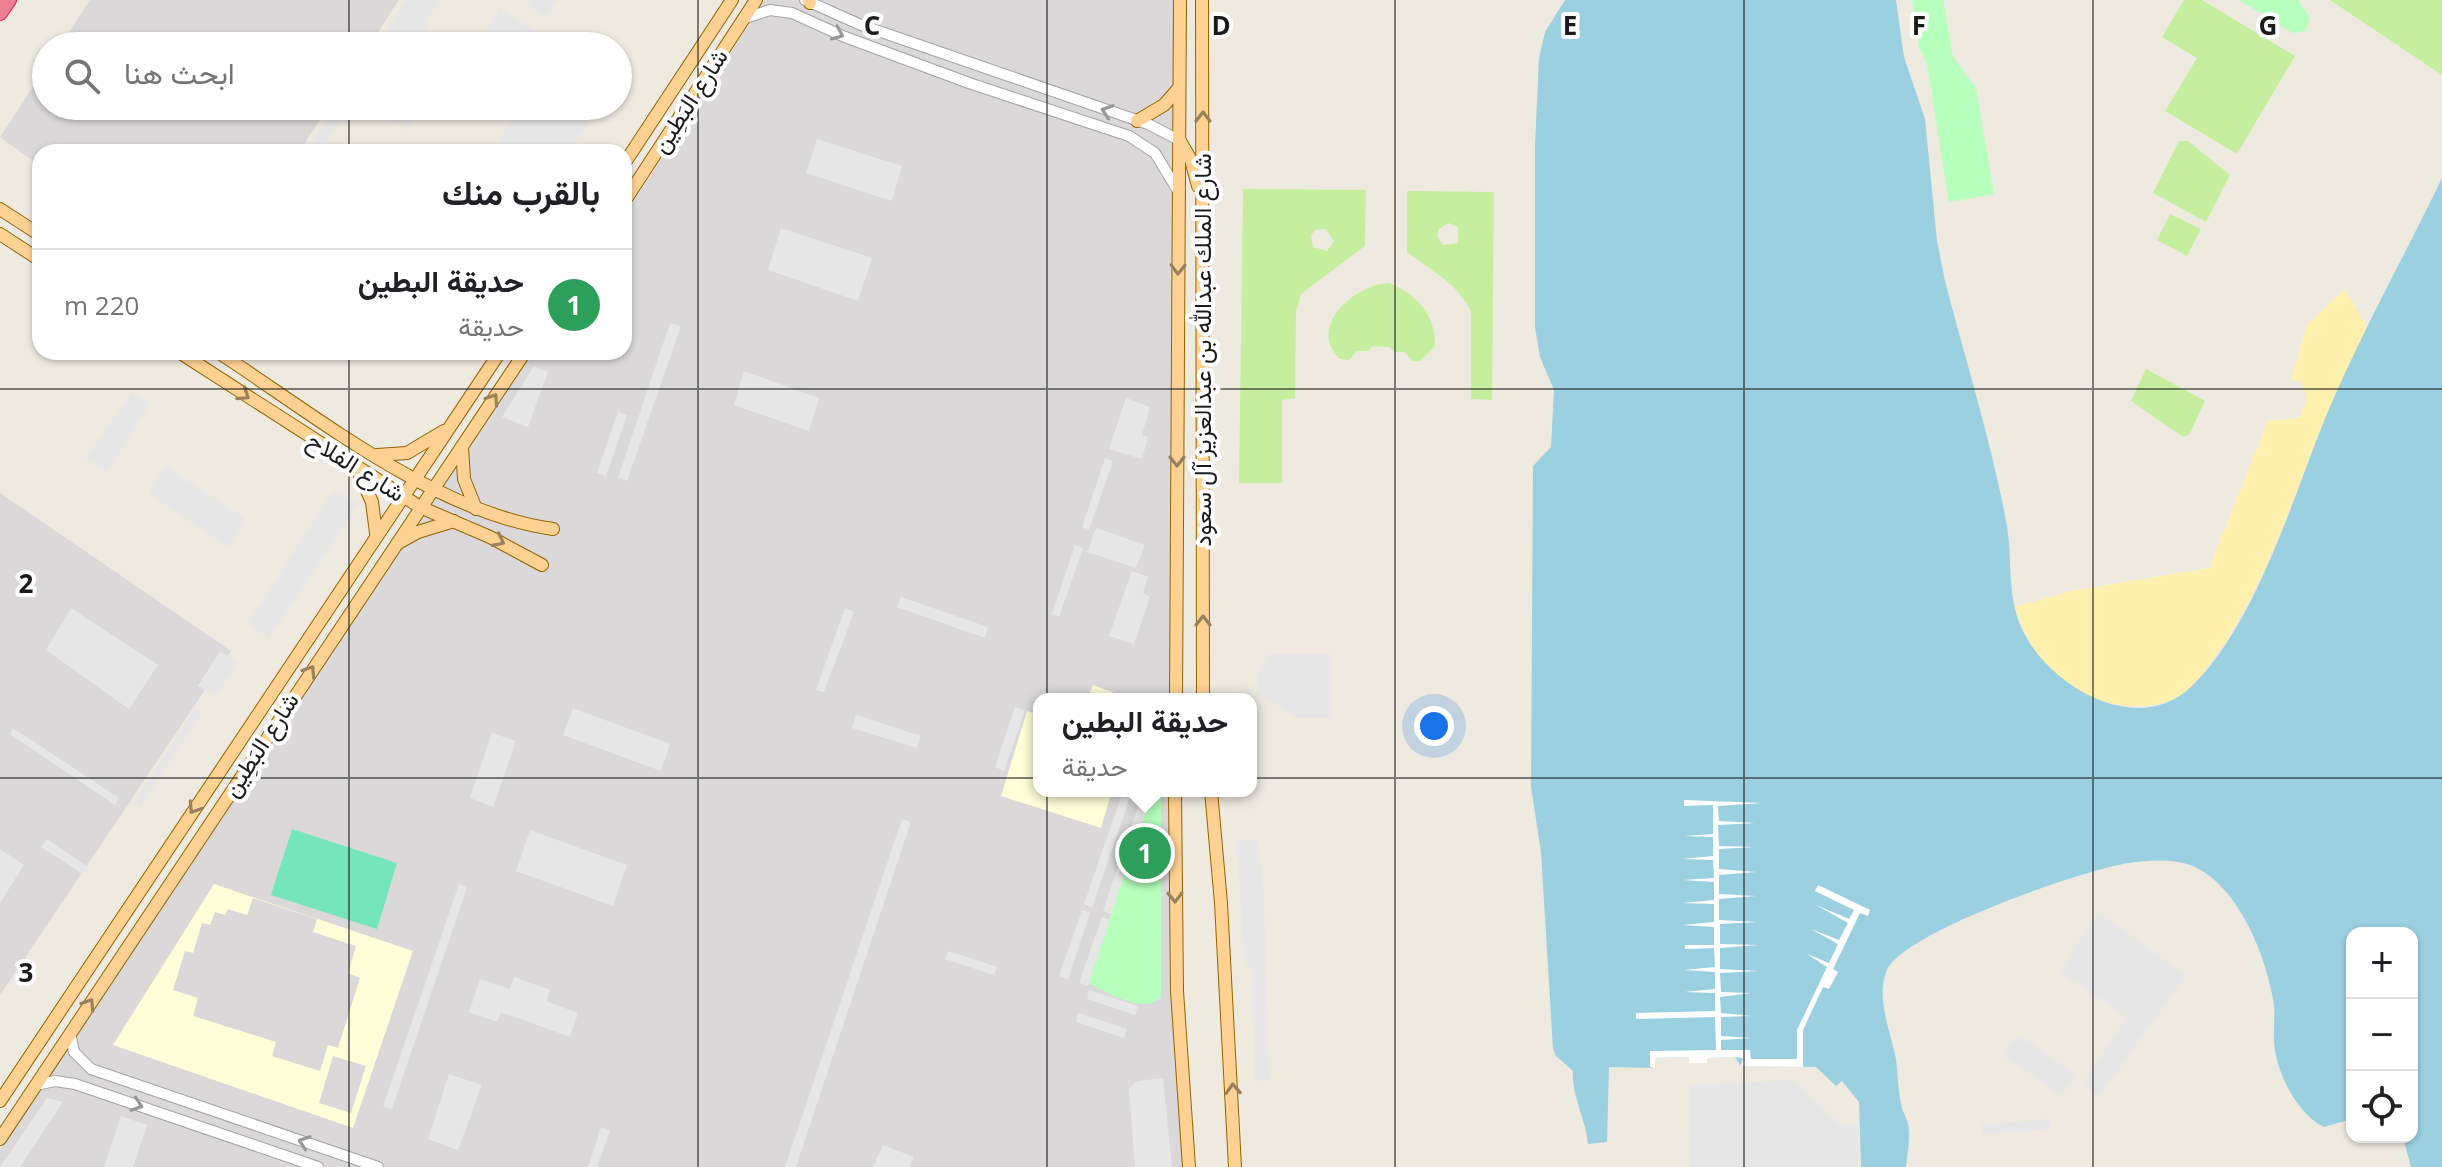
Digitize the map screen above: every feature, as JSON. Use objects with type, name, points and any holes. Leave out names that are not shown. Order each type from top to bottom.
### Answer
[{"type":"highway","points":[[0,13],[9,0]]},
{"type":"main road","name":"شارع البَطِين","points":[[632,152],[732,0]]},
{"type":"main road","name":"شارع البَطِين","points":[[632,190],[756,0]]},
{"type":"main road","name":"شارع الملك عبدالله بن عبدالعزيز آل سعود","points":[[1176,693],[1180,0]]},
{"type":"main road","name":"شارع الملك عبدالله بن عبدالعزيز آل سعود","points":[[1203,693],[1202,26],[1205,0]]},
{"type":"main road","points":[[1137,121],[1164,105],[1179,88]]},
{"type":"main road","points":[[1179,140],[1191,160],[1203,209]]},
{"type":"main road","points":[[0,209],[32,230]]},
{"type":"main road","points":[[0,234],[32,255]]},
{"type":"main road","name":"شارع الفلاح","points":[[191,360],[420,507],[542,565]]},
{"type":"main road","name":"شارع الفلاح","points":[[230,360],[433,489],[506,520],[553,529]]},
{"type":"main road","name":"شارع البَطِين","points":[[0,1101],[376,533],[495,360]]},
{"type":"main road","name":"شارع البَطِين","points":[[0,1139],[391,547],[520,360]]},
{"type":"main road","points":[[375,454],[407,453],[450,427]]},
{"type":"main road","points":[[462,447],[464,479],[476,509]]},
{"type":"main road","points":[[357,469],[372,502],[376,533]]},
{"type":"main road","points":[[391,547],[418,532],[454,521]]},
{"type":"main road","points":[[1175,797],[1177,991],[1189,1167]]},
{"type":"main road","points":[[1212,797],[1222,918],[1235,1167]]},
{"type":"street","points":[[719,0],[721,18]]},
{"type":"street","points":[[803,18],[809,2],[987,70],[1137,121],[1179,140]]},
{"type":"street","points":[[740,21],[770,10],[784,10],[969,83],[1137,140],[1163,162],[1179,191]]},
{"type":"street","points":[[969,83],[987,70]]},
{"type":"street","points":[[70,1033],[77,1057],[86,1066],[105,1075],[378,1167]]},
{"type":"street","points":[[97,1092],[105,1075]]},
{"type":"street","points":[[36,1085],[62,1081],[318,1167]]},
{"type":"shaded area","points":[[90,0],[399,0],[378,32],[69,32]]},
{"type":"shaded area","points":[[406,0],[439,0],[424,27],[430,32],[385,32]]},
{"type":"shaded area","points":[[530,0],[558,0],[546,17],[527,4]]},
{"type":"shaded area","points":[[765,0],[1174,0],[1171,693],[1033,693],[1033,797],[1171,797],[1173,1019],[1185,1167],[0,1167],[0,1149],[397,549],[528,360],[632,360],[632,204]]},
{"type":"shaded area","points":[[499,7],[536,32],[486,32]]},
{"type":"shaded area","points":[[32,88],[32,120],[320,120],[304,144],[32,144],[32,160],[0,137]]},
{"type":"shaded area","points":[[327,120],[341,120],[324,144],[310,144]]},
{"type":"shaded area","points":[[393,120],[413,120],[407,129]]},
{"type":"shaded area","points":[[513,120],[584,120],[588,123],[574,144],[496,144]]},
{"type":"shaded area","points":[[817,139],[902,166],[892,201],[806,173]]},
{"type":"shaded area","points":[[781,228],[872,258],[858,301],[768,270]]},
{"type":"shaded area","points":[[670,323],[681,326],[627,481],[618,478]]},
{"type":"shaded area","points":[[534,366],[548,372],[528,427],[502,417]]},
{"type":"shaded area","points":[[744,371],[819,398],[809,431],[734,405]]},
{"type":"shaded area","points":[[132,392],[150,404],[107,471],[86,459]]},
{"type":"shaded area","points":[[1126,398],[1150,407],[1142,435],[1148,437],[1142,459],[1109,449]]},
{"type":"shaded area","points":[[618,412],[627,415],[606,476],[597,473]]},
{"type":"shaded area","points":[[1105,458],[1113,461],[1089,530],[1082,527]]},
{"type":"shaded area","points":[[165,466],[245,519],[229,547],[149,493]]},
{"type":"shaded area","points":[[333,491],[359,504],[268,639],[248,623]]},
{"type":"shaded area","points":[[0,493],[231,651],[0,995]]},
{"type":"shaded area","points":[[1096,528],[1145,545],[1136,568],[1087,552]]},
{"type":"shaded area","points":[[1075,545],[1083,548],[1059,617],[1052,614]]},
{"type":"shaded area","points":[[1132,571],[1148,577],[1143,593],[1150,597],[1134,644],[1109,636]]},
{"type":"shaded area","points":[[901,597],[988,627],[985,638],[897,607]]},
{"type":"shaded area","points":[[71,608],[158,665],[129,709],[46,650]]},
{"type":"shaded area","points":[[845,608],[854,612],[824,692],[816,690]]},
{"type":"shaded area","points":[[220,651],[238,662],[215,696],[198,686]]},
{"type":"shaded area","points":[[1270,654],[1332,654],[1331,718],[1298,718],[1257,693],[1258,673]]},
{"type":"shaded area","points":[[1093,685],[1114,693],[1090,693]]},
{"type":"shaded area","points":[[1015,707],[1025,710],[1004,771],[995,767]]},
{"type":"shaded area","points":[[196,708],[201,713],[140,808],[133,803]]},
{"type":"shaded area","points":[[573,708],[670,744],[661,771],[563,735]]},
{"type":"shaded area","points":[[1027,711],[1033,713],[1033,797],[1110,797],[1101,828],[1001,796]]},
{"type":"shaded area","points":[[856,715],[921,736],[917,748],[852,728]]},
{"type":"shaded area","points":[[13,728],[119,798],[115,805],[10,734]]},
{"type":"shaded area","points":[[492,733],[516,741],[493,807],[470,798]]},
{"type":"shaded area","points":[[1121,797],[1130,797],[1092,907],[1084,904]]},
{"type":"shaded area","points":[[1141,797],[1151,798],[1111,914],[1103,911]]},
{"type":"shaded area","points":[[902,819],[911,822],[796,1167],[785,1167]]},
{"type":"shaded area","points":[[530,830],[627,865],[613,906],[516,871]]},
{"type":"shaded area","points":[[47,839],[88,867],[83,874],[41,847]]},
{"type":"shaded area","points":[[1258,840],[1264,895],[1269,1080],[1254,1081],[1252,967],[1245,962],[1236,841]]},
{"type":"shaded area","points":[[0,849],[24,865],[0,903]]},
{"type":"shaded area","points":[[214,884],[413,951],[353,1128],[113,1045]],"holes":[[[253,898],[317,919],[313,932],[356,946],[348,973],[360,978],[338,1048],[328,1045],[320,1071],[272,1056],[276,1042],[193,1016],[198,998],[173,990],[185,951],[193,953],[202,923],[210,925],[215,912],[225,915],[228,909],[247,915]],[[333,1056],[366,1066],[351,1113],[319,1103]]]},
{"type":"shaded area","points":[[459,884],[467,887],[392,1109],[383,1107]]},
{"type":"shaded area","points":[[1082,910],[1090,913],[1068,979],[1059,976]]},
{"type":"shaded area","points":[[2098,912],[2186,975],[2099,1096],[2083,1083],[2127,1017],[2060,972]]},
{"type":"shaded area","points":[[1102,917],[1110,920],[1088,986],[1079,983]]},
{"type":"shaded area","points":[[948,951],[997,967],[994,975],[945,959]]},
{"type":"shaded area","points":[[514,977],[550,990],[546,1001],[578,1013],[570,1037],[501,1012],[497,1022],[469,1012],[480,979],[510,989]]},
{"type":"shaded area","points":[[1089,990],[1138,1006],[1135,1015],[1087,999]]},
{"type":"shaded area","points":[[1078,1013],[1127,1029],[1124,1038],[1076,1022]]},
{"type":"shaded area","points":[[2018,1034],[2076,1075],[2061,1096],[2003,1055]]},
{"type":"shaded area","points":[[449,1074],[482,1085],[458,1150],[428,1139]]},
{"type":"shaded area","points":[[1163,1078],[1172,1167],[1135,1167],[1129,1089],[1137,1081]]},
{"type":"shaded area","points":[[1794,1080],[1840,1125],[1857,1124],[1858,1167],[1691,1167],[1689,1085]]},
{"type":"shaded area","points":[[47,1098],[63,1102],[20,1167],[0,1167]]},
{"type":"shaded area","points":[[121,1116],[147,1125],[133,1167],[104,1167]]},
{"type":"shaded area","points":[[2051,1119],[2051,1129],[1982,1134],[1981,1125]]},
{"type":"shaded area","points":[[601,1127],[610,1130],[597,1167],[588,1167]]},
{"type":"shaded area","points":[[883,1145],[914,1157],[910,1167],[873,1167]]},
{"type":"green space","points":[[1912,0],[1943,0],[1953,57],[1976,88],[1994,194],[1949,202],[1927,64],[1919,47]]},
{"type":"green space","points":[[2184,0],[2202,0],[2295,56],[2237,154],[2165,111],[2197,58],[2162,37]]},
{"type":"green space","points":[[2239,0],[2298,0],[2310,17],[2306,31],[2293,33]]},
{"type":"green space","points":[[2330,0],[2442,0],[2442,75]]},
{"type":"green space","points":[[2179,141],[2188,141],[2230,175],[2206,222],[2153,193]]},
{"type":"green space","points":[[1243,189],[1366,190],[1365,246],[1301,294],[1296,312],[1295,398],[1282,400],[1282,483],[1239,483]],"holes":[[[1326,229],[1334,241],[1327,251],[1313,247],[1311,236],[1315,230]]]},
{"type":"green space","points":[[1407,191],[1494,192],[1492,400],[1471,399],[1471,312],[1466,302],[1443,278],[1407,252]],"holes":[[[1448,223],[1458,227],[1458,243],[1443,245],[1437,236],[1439,229]]]},
{"type":"green space","points":[[2170,214],[2201,229],[2187,256],[2157,240]]},
{"type":"green space","points":[[1389,283],[1408,293],[1423,307],[1432,325],[1435,346],[1420,361],[1412,361],[1405,352],[1373,346],[1368,351],[1357,351],[1349,360],[1340,359],[1331,346],[1329,333],[1339,309],[1363,291]]},
{"type":"green space","points":[[2146,369],[2205,401],[2189,435],[2183,437],[2131,401]]},
{"type":"green space","points":[[1150,797],[1161,797],[1161,998],[1144,1004],[1134,1003],[1088,983]]},
{"type":"green space","points":[[292,829],[397,863],[377,929],[271,895]]},
{"type":"sand","points":[[2345,289],[2367,328],[2326,416],[2264,571],[2233,630],[2211,663],[2183,694],[2154,705],[2132,706],[2101,701],[2070,686],[2036,652],[2015,607],[2071,591],[2209,568],[2268,421],[2299,418],[2307,400],[2301,381],[2291,380],[2307,325]]},
{"type":"water","points":[[1565,0],[1896,0],[1904,57],[1925,119],[1937,241],[1945,281],[2001,495],[2009,540],[2012,594],[2018,620],[2037,653],[2055,672],[2099,700],[2123,707],[2148,707],[2171,701],[2193,685],[2236,628],[2271,558],[2339,386],[2442,178],[2442,1167],[2411,1167],[2405,1143],[2418,1143],[2418,927],[2346,927],[2346,1121],[2324,1127],[2305,1113],[2289,1090],[2278,1065],[2274,1004],[2264,962],[2248,924],[2225,890],[2211,877],[2195,867],[2162,860],[2107,868],[1998,904],[1926,938],[1900,955],[1887,970],[1883,1003],[1896,1059],[1901,1102],[1909,1128],[1906,1167],[1861,1167],[1859,1102],[1842,1081],[1836,1086],[1816,1067],[1741,1066],[1735,1057],[1708,1058],[1707,1063],[1689,1063],[1689,1057],[1655,1058],[1655,1068],[1609,1067],[1607,1142],[1588,1144],[1574,1089],[1573,1071],[1556,1056],[1553,1049],[1541,852],[1531,787],[1533,466],[1551,447],[1554,390],[1540,357],[1535,327],[1535,146],[1539,58],[1545,32]]},
{"type":"pier","points":[[1684,800],[1762,803],[1718,806],[1719,821],[1755,823],[1718,825],[1719,846],[1755,847],[1719,849],[1719,869],[1756,872],[1719,875],[1719,894],[1756,896],[1719,899],[1719,920],[1757,922],[1720,924],[1720,944],[1758,945],[1720,948],[1720,969],[1758,971],[1720,973],[1721,992],[1751,993],[1720,997],[1721,1013],[1751,1016],[1721,1017],[1721,1036],[1751,1038],[1721,1040],[1721,1050],[1750,1050],[1751,1059],[1797,1059],[1797,1030],[1827,967],[1807,954],[1829,963],[1838,944],[1811,929],[1839,940],[1848,923],[1816,905],[1849,919],[1854,910],[1815,891],[1818,885],[1870,910],[1868,916],[1860,913],[1833,969],[1838,972],[1829,989],[1823,987],[1803,1030],[1803,1067],[1741,1066],[1743,1058],[1735,1057],[1708,1058],[1707,1063],[1689,1063],[1689,1057],[1655,1058],[1655,1068],[1650,1067],[1650,1051],[1716,1050],[1715,1017],[1636,1019],[1636,1013],[1715,1011],[1715,993],[1685,992],[1715,989],[1715,972],[1684,970],[1715,967],[1714,948],[1685,949],[1685,945],[1714,945],[1714,927],[1683,925],[1714,922],[1714,904],[1683,903],[1714,900],[1714,882],[1683,880],[1714,878],[1713,860],[1683,859],[1713,856],[1713,837],[1684,836],[1713,834],[1713,805],[1684,806]]},
{"type":"place","name":"حديقة البطين","points":[[1145,853]]}]
